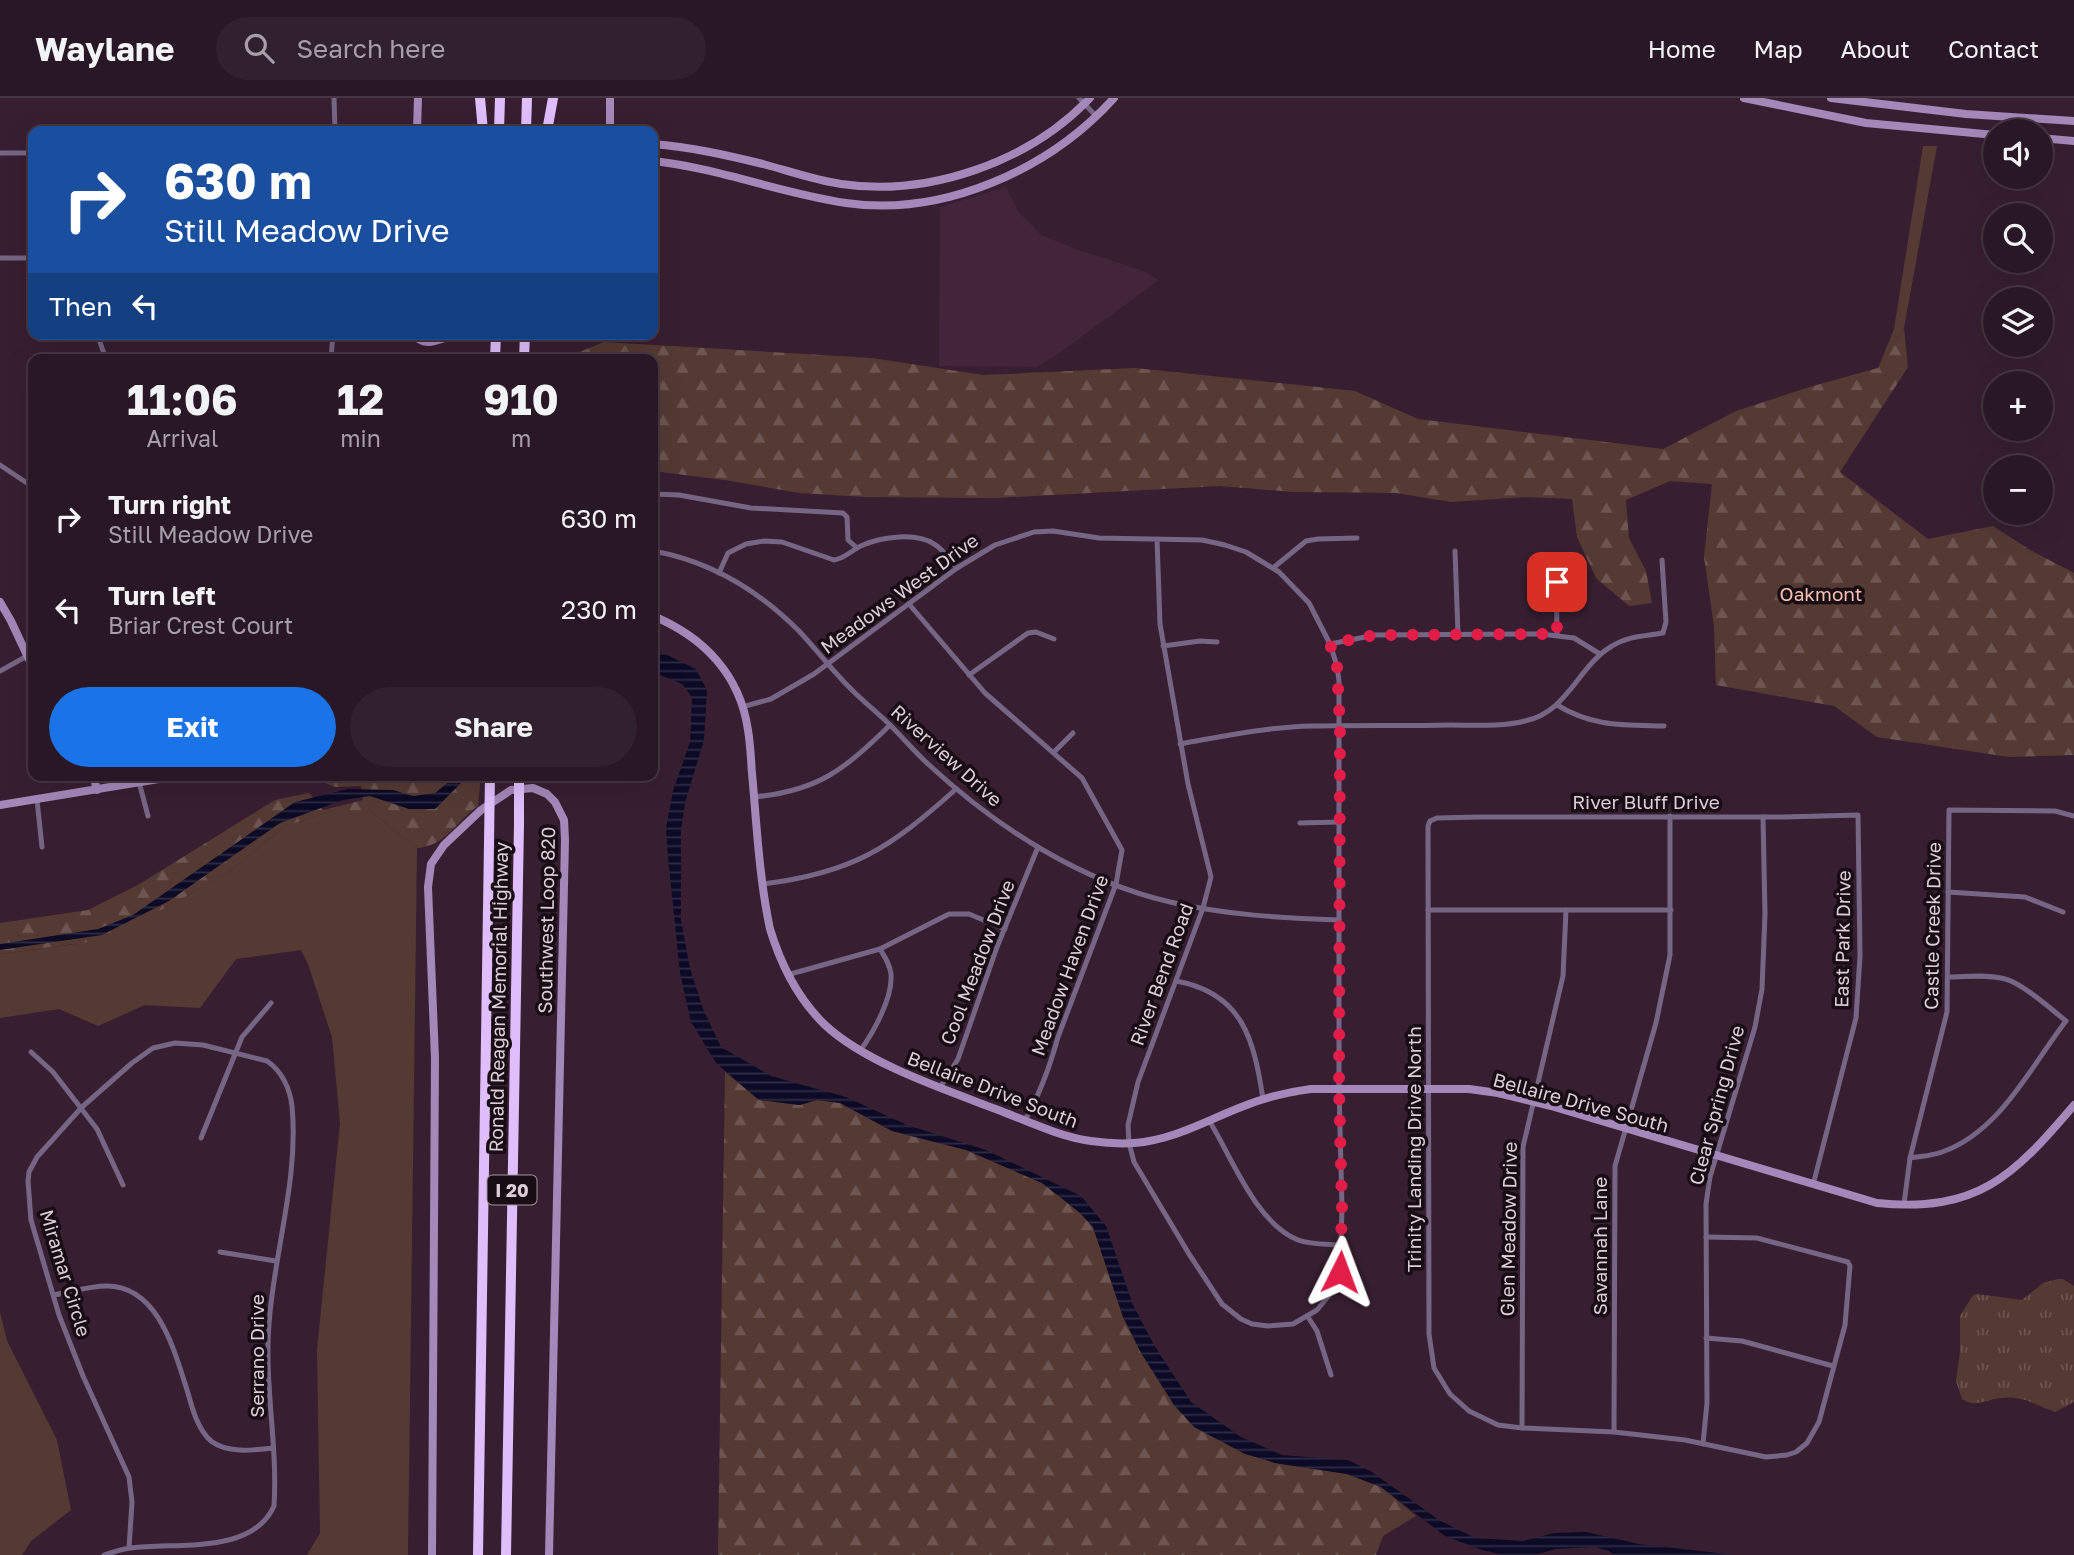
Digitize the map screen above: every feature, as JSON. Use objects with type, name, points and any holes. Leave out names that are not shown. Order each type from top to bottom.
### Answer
[{"type":"highway","points":[[480,98],[483,126]]},
{"type":"highway","points":[[499,126],[500,98]]},
{"type":"highway","points":[[526,126],[527,98]]},
{"type":"highway","points":[[548,126],[553,98]]},
{"type":"highway","name":"Ronald Reagan Memorial Highway","points":[[478,1555],[490,781]]},
{"type":"highway","name":"Ronald Reagan Memorial Highway","points":[[506,1555],[519,781]]},
{"type":"street","points":[[334,98],[335,126]]},
{"type":"street","points":[[417,126],[418,98]]},
{"type":"street","points":[[610,98],[610,126]]},
{"type":"street","points":[[658,162],[848,203],[888,205],[937,198],[980,186],[1031,164],[1096,117],[1114,98]]},
{"type":"street","points":[[1744,98],[1866,122],[1983,134]]},
{"type":"street","points":[[1831,98],[1966,114],[2074,121]]},
{"type":"street","points":[[658,145],[706,150],[841,184],[877,186],[915,183],[975,170],[1028,146],[1085,100],[1096,117]]},
{"type":"street","points":[[610,117],[614,126]]},
{"type":"street","points":[[2053,139],[2074,141]]},
{"type":"street","points":[[0,153],[28,153]]},
{"type":"street","points":[[975,170],[980,186]]},
{"type":"street","points":[[803,194],[810,178]]},
{"type":"street","points":[[0,258],[28,258]]},
{"type":"street","points":[[418,340],[427,344],[439,340]]},
{"type":"street","points":[[0,465],[28,484]]},
{"type":"street","points":[[658,494],[679,495],[751,508],[843,513],[847,517],[848,540],[857,548]]},
{"type":"street","name":"Meadows West Drive","points":[[742,707],[771,699],[828,664],[957,568],[995,545],[1034,532],[1053,531],[1099,538],[1187,539],[1225,545],[1246,552],[1273,568],[1309,603],[1330,644],[1337,666],[1340,727],[1341,1245],[1340,1272],[1335,1288],[1308,1317]]},
{"type":"street","points":[[719,573],[728,553],[746,544],[782,542],[841,559],[874,541],[894,538],[924,539],[940,548],[957,568]]},
{"type":"street","points":[[1273,568],[1306,541],[1357,538]]},
{"type":"street","name":"River Bend Road","points":[[1157,539],[1163,646],[1188,784],[1211,868],[1210,885],[1203,908],[1138,1082],[1130,1110],[1129,1143],[1139,1173],[1222,1304],[1241,1319],[1268,1326],[1293,1324],[1308,1317]]},
{"type":"street","points":[[1455,551],[1458,634]]},
{"type":"street","name":"Riverview Drive","points":[[658,552],[690,558],[750,589],[772,606],[927,764],[995,820],[1038,847],[1116,884],[1161,899],[1240,914],[1339,920]]},
{"type":"street","points":[[1556,556],[1557,634]]},
{"type":"street","points":[[1180,744],[1267,729],[1500,724],[1532,719],[1557,705],[1600,654],[1626,639],[1643,634],[1663,633],[1666,622],[1662,560]]},
{"type":"street","points":[[0,602],[12,621],[27,656],[0,671]]},
{"type":"street","name":"Meadow Haven Drive","points":[[909,604],[969,675],[1024,729],[1082,778],[1120,843],[1122,858],[1116,884],[1051,1062],[1035,1103],[1025,1120]]},
{"type":"street","name":"Bellaire Drive South","points":[[658,619],[672,624],[715,657],[731,677],[748,727],[770,929],[779,960],[813,1013],[839,1037],[860,1051],[1025,1120],[1091,1141],[1129,1143],[1160,1139],[1288,1092],[1339,1088],[1428,1088],[1499,1093],[1812,1185],[1877,1203],[1904,1206],[1946,1203],[1990,1186],[2014,1169],[2074,1105]]},
{"type":"street","points":[[969,675],[1028,633],[1035,632],[1054,639]]},
{"type":"street","points":[[1330,644],[1375,635],[1557,634],[1574,638],[1600,654]]},
{"type":"street","points":[[1163,646],[1199,640],[1217,642]]},
{"type":"street","points":[[1557,705],[1588,721],[1664,726]]},
{"type":"street","points":[[754,797],[776,795],[811,785],[846,767],[890,725]]},
{"type":"street","points":[[1054,752],[1073,733]]},
{"type":"street","points":[[95,781],[97,790]]},
{"type":"street","points":[[0,805],[147,781]]},
{"type":"street","points":[[139,782],[148,816]]},
{"type":"street","name":"Southwest Loop 820","points":[[432,1555],[435,1058],[428,887],[431,864],[444,845],[479,812],[511,790],[533,788],[547,794],[555,802],[564,820],[565,840],[549,1555]]},
{"type":"street","points":[[763,884],[816,876],[850,865],[892,843],[956,789]]},
{"type":"street","points":[[37,800],[43,847]]},
{"type":"street","name":"Castle Creek Drive","points":[[1904,1206],[1910,1158],[1945,1027],[1949,977],[1949,810],[2055,811],[2074,816]]},
{"type":"street","name":"River Bluff Drive","points":[[1433,819],[1858,815]]},
{"type":"street","name":"East Park Drive","points":[[1812,1185],[1856,1018],[1860,956],[1858,815]]},
{"type":"street","name":"Savannah Lane","points":[[1614,1432],[1613,1202],[1616,1156],[1662,1002],[1670,955],[1670,816]]},
{"type":"street","name":"Clear Spring Drive","points":[[1703,1444],[1707,1404],[1706,1204],[1710,1177],[1755,1027],[1762,989],[1765,926],[1763,817]]},
{"type":"street","name":"Trinity Landing Drive North","points":[[1433,819],[1428,826],[1429,1334],[1434,1368],[1450,1394],[1469,1411],[1498,1424],[1522,1428],[1614,1432],[1703,1444],[1766,1457],[1796,1452],[1807,1443],[1819,1422],[1833,1366]]},
{"type":"street","points":[[1300,823],[1339,822]]},
{"type":"street","name":"Cool Meadow Drive","points":[[941,1086],[958,1059],[976,1003],[1038,847]]},
{"type":"street","points":[[1948,892],[2025,897],[2063,912]]},
{"type":"street","points":[[1429,910],[1671,910]]},
{"type":"street","name":"Glen Meadow Drive","points":[[1522,1428],[1522,1147],[1563,976],[1566,910]]},
{"type":"street","points":[[787,975],[880,949],[938,918],[958,913],[1005,929]]},
{"type":"street","points":[[860,1051],[879,1021],[890,987],[891,972],[880,949]]},
{"type":"street","points":[[1910,1158],[1950,1149],[1985,1125],[2008,1100],[2066,1021],[2015,982],[1980,976],[1949,977]]},
{"type":"street","points":[[1176,981],[1214,993],[1237,1015],[1248,1032],[1255,1052],[1263,1099]]},
{"type":"street","points":[[201,1138],[242,1037],[271,1003]]},
{"type":"street","name":"Miramar Circle","points":[[129,1548],[132,1502],[129,1477],[65,1333],[31,1220],[28,1181],[37,1157],[82,1107],[153,1048],[175,1043],[203,1045],[235,1053]]},
{"type":"street","points":[[31,1052],[54,1072],[82,1107],[97,1129],[122,1185]]},
{"type":"street","name":"Serrano Drive","points":[[104,1555],[129,1548],[223,1544],[255,1533],[271,1515],[274,1506],[268,1327],[293,1154],[292,1104],[288,1087],[273,1065],[235,1053]]},
{"type":"street","points":[[1210,1122],[1268,1219],[1296,1239],[1314,1244],[1341,1245]]},
{"type":"street","points":[[1706,1237],[1757,1238],[1848,1262],[1850,1268],[1845,1325],[1833,1366],[1742,1341],[1706,1338]]},
{"type":"street","points":[[220,1252],[276,1261]]},
{"type":"street","points":[[54,1295],[106,1286],[129,1290],[139,1296],[150,1306],[165,1332],[176,1357],[192,1409],[211,1441],[239,1450],[273,1448]]},
{"type":"street","points":[[1308,1317],[1317,1331],[1331,1376]]},
{"type":"shaded area","points":[[1006,187],[1018,211],[1041,235],[1141,270],[1159,280],[1037,367],[939,366],[940,207]]},
{"type":"green space","points":[[1923,146],[1937,146],[1904,328],[1878,368],[1894,329]]},
{"type":"green space","name":"Oakmont","points":[[1904,328],[1908,367],[1840,472],[1928,539],[1993,526],[2030,550],[2074,573],[2074,755],[2009,757],[1877,737],[1834,706],[1716,685],[1714,626],[1704,557],[1712,484],[1670,481],[1626,500],[1629,538],[1646,571],[1652,603],[1629,606],[1596,578],[1577,537],[1572,499],[1526,497],[1451,502],[1396,493],[1293,492],[1220,486],[996,498],[865,497],[799,493],[658,472],[658,354],[574,354],[604,342],[872,358],[983,375],[1135,368],[1355,391],[1418,419],[1663,449],[1736,411],[1878,368]]},
{"type":"green space","points":[[480,781],[478,806],[443,838],[427,846],[417,848],[370,811],[332,811],[285,826],[230,871],[110,939],[0,954],[0,923],[88,910],[138,885],[275,800],[309,793],[323,810],[363,800],[361,786],[335,787],[323,782]]},
{"type":"green space","points":[[332,811],[370,811],[417,848],[408,1555],[307,1555],[320,1533],[317,1350],[340,1123],[332,1037],[301,950],[236,959],[200,1008],[145,1005],[98,1026],[59,1009],[0,1018],[0,954],[75,944],[189,894],[230,871],[285,826]]},
{"type":"green space","points":[[725,1072],[759,1100],[799,1105],[817,1100],[840,1103],[892,1131],[966,1150],[1042,1183],[1079,1212],[1093,1227],[1123,1317],[1174,1405],[1275,1463],[1347,1474],[1381,1487],[1416,1516],[1383,1536],[1376,1555],[718,1555]]},
{"type":"green space","points":[[2058,1279],[2074,1286],[2074,1402],[2055,1412],[2016,1398],[1976,1403],[1962,1399],[1956,1381],[1960,1352],[1960,1316],[1973,1295],[2022,1300],[2043,1283]]},
{"type":"green space","points":[[0,1312],[7,1341],[57,1440],[71,1510],[31,1541],[22,1555],[0,1555]]},
{"type":"water","points":[[658,650],[696,669],[707,690],[704,740],[685,803],[681,830],[681,920],[690,968],[703,1009],[721,1047],[771,1076],[846,1097],[907,1125],[986,1150],[1081,1196],[1106,1226],[1133,1305],[1154,1345],[1191,1402],[1241,1437],[1282,1455],[1348,1460],[1372,1472],[1439,1520],[1475,1538],[1523,1541],[1554,1533],[1586,1532],[1639,1544],[1735,1555],[1614,1555],[1595,1547],[1556,1549],[1534,1555],[1502,1555],[1445,1536],[1381,1487],[1347,1474],[1275,1463],[1245,1454],[1194,1427],[1174,1405],[1141,1353],[1123,1317],[1093,1227],[1079,1212],[1042,1183],[966,1150],[892,1131],[840,1103],[817,1100],[800,1105],[759,1100],[716,1063],[691,1022],[680,973],[666,828],[673,791],[690,742],[692,697],[682,684],[658,674]]},
{"type":"water","points":[[450,781],[463,781],[435,809],[409,809],[370,796],[343,800],[280,823],[169,901],[102,935],[0,950],[0,944],[98,929],[133,915],[295,802],[348,789],[393,790],[413,796],[435,793]]},
{"type":"route","points":[[1340,1272],[1340,727],[1339,681],[1330,644],[1375,635],[1557,634],[1557,582]]}]
